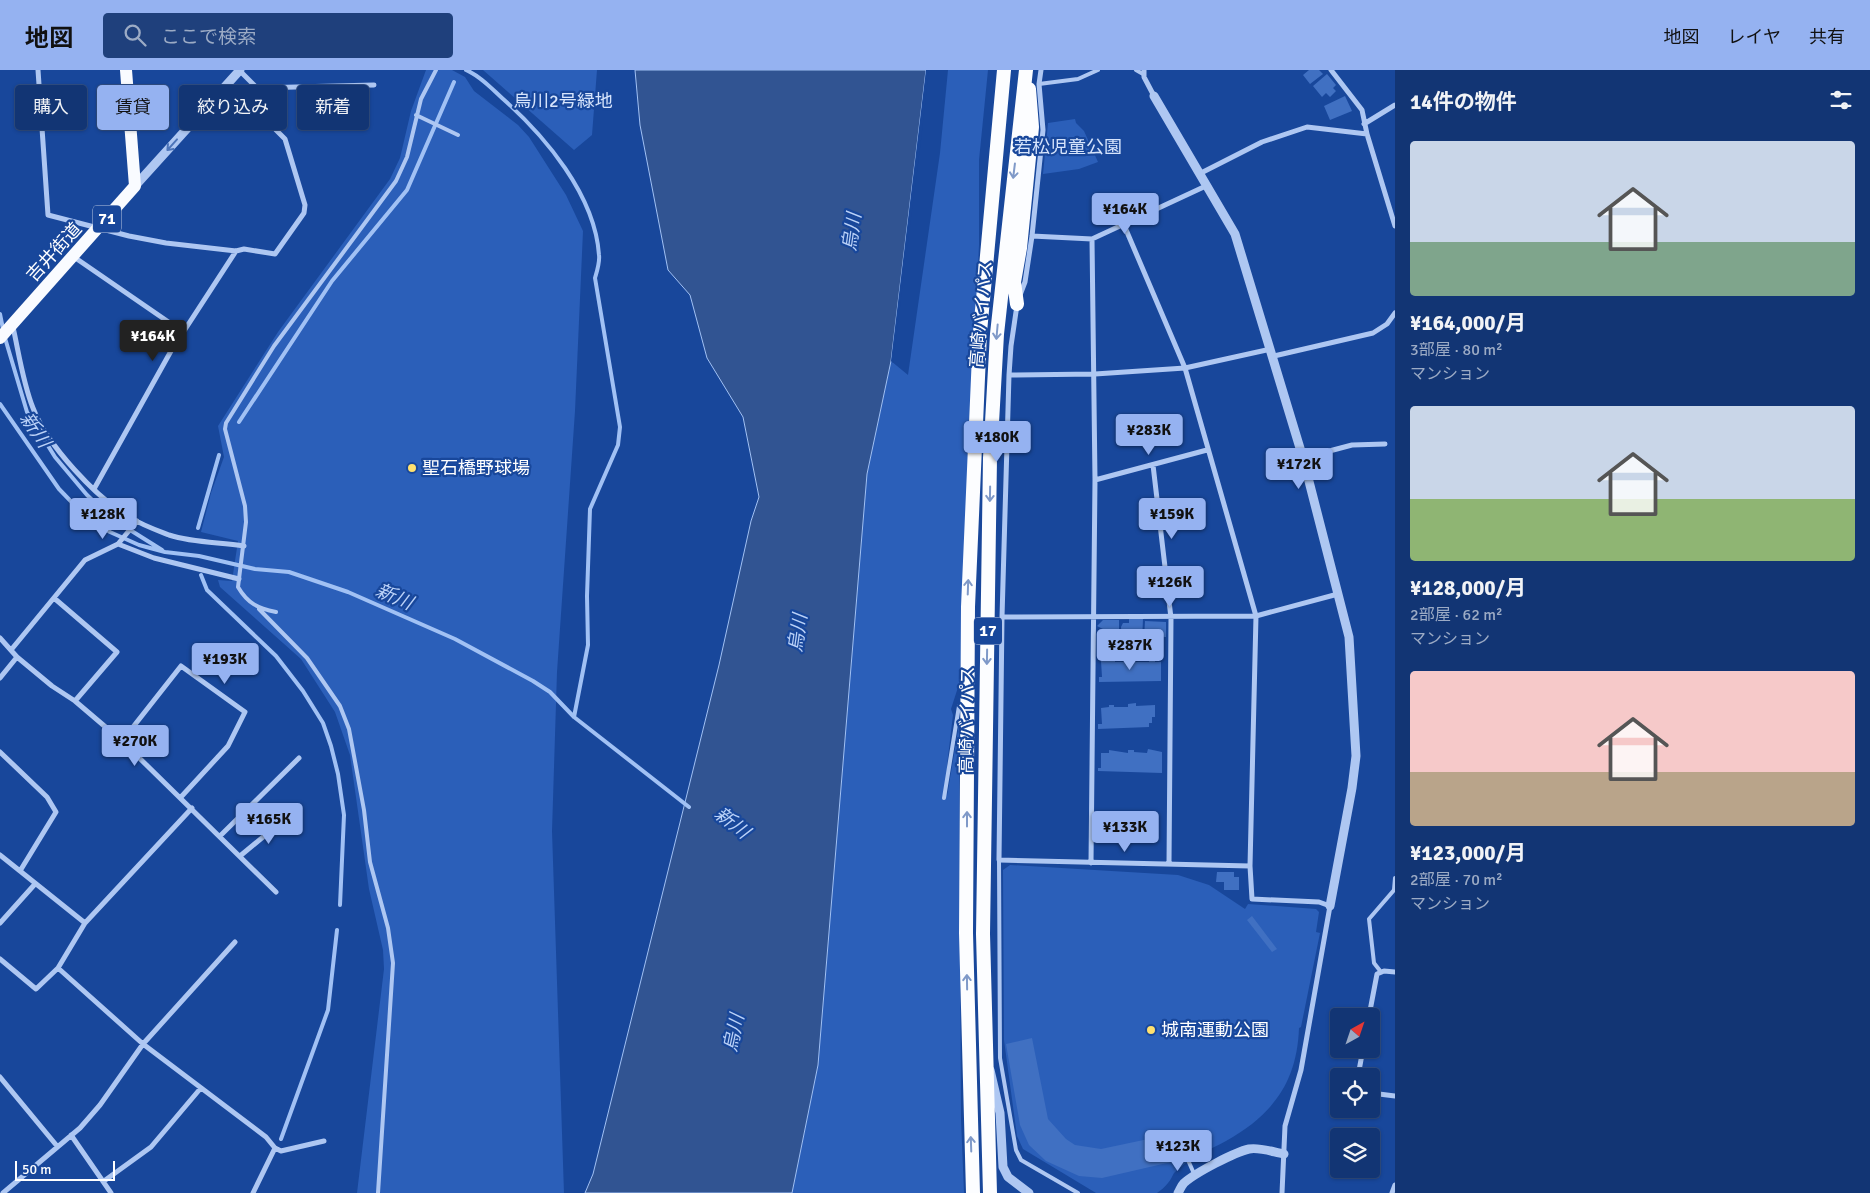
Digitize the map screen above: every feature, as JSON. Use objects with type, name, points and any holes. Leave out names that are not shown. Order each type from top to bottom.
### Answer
[{"type":"highway","name":"高崎バイパス","points":[[973,1193],[966,933],[968,607],[979,351],[1004,70]]},
{"type":"highway","name":"高崎バイパス","points":[[990,1193],[983,934],[990,458],[997,334],[1026,71]]},
{"type":"highway","points":[[1017,304],[1014,282],[1020,248],[1032,127],[1026,71]]},
{"type":"main road","name":"71","points":[[126,70],[135,186]]},
{"type":"main road","name":"吉井街道","points":[[0,338],[74,257],[135,186]]},
{"type":"street","points":[[38,70],[48,215],[99,228],[107,232],[166,243],[236,251],[244,249],[275,254],[304,213],[305,205],[285,139],[276,130]]},
{"type":"street","points":[[135,186],[240,70],[254,85]]},
{"type":"street","points":[[1041,70],[1039,84],[1043,130],[1032,236],[1025,282],[1017,304],[1009,375],[1002,617],[1000,860],[1250,866]]},
{"type":"street","points":[[1331,70],[1362,110],[1366,134],[1394,215],[1395,226]]},
{"type":"street","points":[[1144,72],[1154,96],[1201,173],[1235,234],[1303,458],[1349,637],[1356,756],[1352,788],[1301,1070],[1285,1126],[1282,1193]]},
{"type":"street","points":[[287,87],[374,85]]},
{"type":"street","points":[[1364,124],[1395,105]]},
{"type":"street","points":[[1201,173],[1262,142],[1307,127],[1366,134]]},
{"type":"street","points":[[1032,236],[1092,239],[1208,185]]},
{"type":"street","points":[[1124,225],[1185,368],[1256,616],[1250,866],[1252,900],[1319,902],[1330,906]]},
{"type":"street","points":[[1091,862],[1095,480],[1092,239]]},
{"type":"street","points":[[94,489],[166,359],[236,251]]},
{"type":"street","points":[[74,257],[183,332]]},
{"type":"street","points":[[1009,375],[1095,374],[1185,368],[1373,333],[1387,324],[1395,313]]},
{"type":"street","points":[[12,324],[24,375],[39,420],[61,453],[94,489],[130,518],[171,535],[244,548]]},
{"type":"street","points":[[1303,458],[1352,445],[1385,444]]},
{"type":"street","points":[[1095,480],[1207,450]]},
{"type":"street","points":[[1153,465],[1171,618],[1169,864]]},
{"type":"street","points":[[11,650],[85,560],[118,544],[137,521]]},
{"type":"street","points":[[118,544],[154,558],[239,576]]},
{"type":"street","points":[[1002,617],[1171,618],[1256,616],[1338,594]]},
{"type":"street","points":[[54,598],[117,652],[75,701]]},
{"type":"street","points":[[0,638],[17,657],[52,686],[75,701],[122,741],[276,892]]},
{"type":"street","points":[[0,678],[17,657]]},
{"type":"street","points":[[122,741],[181,666],[246,712],[228,746],[181,797]]},
{"type":"street","points":[[0,752],[47,797],[56,812],[20,871]]},
{"type":"street","points":[[220,836],[299,758]]},
{"type":"street","points":[[0,959],[36,989],[58,968],[85,923],[192,808]]},
{"type":"street","points":[[240,856],[286,818]]},
{"type":"street","points":[[0,855],[85,923]]},
{"type":"street","points":[[0,923],[35,884]]},
{"type":"street","points":[[3,1193],[71,1135],[100,1105],[143,1044],[235,942]]},
{"type":"street","points":[[58,968],[143,1044],[200,1089],[266,1137],[275,1148],[281,1151],[324,1141]]},
{"type":"street","points":[[1371,1008],[1377,974],[1384,970],[1395,972]]},
{"type":"street","points":[[986,1056],[995,1084],[1000,1113],[1003,1167],[1008,1177],[1028,1193]]},
{"type":"street","points":[[0,1077],[57,1146]]},
{"type":"street","points":[[104,1181],[151,1147],[200,1089]]},
{"type":"street","points":[[1380,1094],[1395,1096]]},
{"type":"street","points":[[71,1135],[112,1193]]},
{"type":"street","points":[[253,1193],[275,1148]]},
{"type":"street","points":[[1178,1193],[1183,1184],[1237,1153],[1259,1148],[1284,1154]]},
{"type":"street","points":[[1392,1193],[1395,1185]]},
{"type":"lane","points":[[378,1193],[393,962],[388,928],[370,862],[356,756],[349,729],[340,706],[307,658],[238,588],[246,522],[244,506],[225,429],[226,423],[274,346],[396,181],[407,157],[421,99],[436,70]]},
{"type":"lane","points":[[1039,84],[1078,79],[1098,70]]},
{"type":"lane","points":[[1136,70],[1144,72]]},
{"type":"lane","points":[[416,115],[458,135]]},
{"type":"lane","points":[[259,609],[276,612]]},
{"type":"lane","points":[[944,798],[959,706],[967,704]]},
{"type":"lane","points":[[1000,860],[1000,1058],[1016,1150],[1021,1160],[1078,1193]]},
{"type":"lane","points":[[1381,972],[1374,963],[1369,919],[1394,890],[1395,878]]},
{"type":"lane","points":[[1178,1133],[1195,1176]]},
{"type":"green space","name":"烏川2号緑地","points":[[426,70],[452,70],[465,77],[474,91],[518,125],[529,137],[566,195],[583,231],[575,411],[557,672],[552,831],[564,1193],[357,1193],[384,969],[383,950],[369,889],[350,755],[335,712],[301,659],[220,587],[218,580],[232,581],[238,541],[201,532],[211,493],[224,457],[218,426],[278,332],[390,179],[400,158],[411,111]]},
{"type":"green space","name":"烏川2号緑地","points":[[483,70],[597,70],[592,135],[574,150]]},
{"type":"green space","points":[[948,70],[988,70],[979,160],[979,245],[960,681],[951,709],[953,715],[947,765],[947,796],[959,725],[961,1119],[964,1193],[792,1193],[818,1065],[867,474],[891,361],[908,375],[940,153]]},
{"type":"green space","name":"若松児童公園","points":[[1075,119],[1076,123],[1084,131],[1098,162],[1079,169],[1043,174],[1048,123]]},
{"type":"green space","name":"城南運動公園","points":[[1010,865],[1178,875],[1209,885],[1245,909],[1248,904],[1316,909],[1319,912],[1316,932],[1320,933],[1301,1027],[1299,1028],[1297,1048],[1287,1081],[1279,1095],[1257,1120],[1226,1141],[1192,1159],[1174,1173],[1170,1181],[1157,1193],[1096,1193],[1023,1149],[1017,1136],[1004,1040],[1003,870]]},
{"type":"water","name":"烏川","points":[[635,70],[926,70],[891,361],[867,474],[818,1065],[792,1193],[585,1193],[593,1174],[719,665],[751,521],[759,497],[743,417],[707,358],[690,295],[668,270],[640,125]]},
{"type":"pier","points":[[926,70],[929,70],[893,363],[891,361]]},
{"type":"building","points":[[1309,70],[1319,70],[1323,74],[1310,84],[1303,75]]},
{"type":"building","points":[[1327,74],[1336,85],[1333,88],[1336,91],[1330,97],[1326,93],[1322,97],[1313,86]]},
{"type":"building","points":[[1345,96],[1352,111],[1330,120],[1324,106]]},
{"type":"building","points":[[1129,618],[1143,618],[1142,644],[1122,643],[1121,627],[1123,623],[1129,623]]},
{"type":"building","points":[[1103,620],[1119,620],[1119,648],[1103,648],[1103,629],[1097,626]]},
{"type":"building","points":[[1145,621],[1166,622],[1166,637],[1144,638]]},
{"type":"building","points":[[1115,659],[1115,662],[1129,662],[1129,660],[1135,659],[1135,662],[1155,660],[1155,662],[1161,662],[1161,681],[1099,682],[1099,677],[1102,677],[1101,661]]},
{"type":"building","points":[[1136,703],[1136,706],[1155,705],[1155,717],[1152,717],[1152,723],[1149,723],[1149,727],[1098,729],[1098,724],[1102,724],[1101,708],[1109,707],[1109,705],[1128,707],[1128,704]]},
{"type":"building","points":[[1148,749],[1162,752],[1162,773],[1098,771],[1098,768],[1101,768],[1101,753],[1109,753],[1109,750],[1128,753],[1128,750],[1134,750],[1134,752],[1147,753]]},
{"type":"building","points":[[1217,872],[1234,872],[1234,877],[1239,877],[1239,890],[1224,890],[1224,882],[1216,882]]},
{"type":"building","points":[[1252,916],[1277,949],[1272,952],[1247,920]]},
{"type":"building","points":[[1032,1038],[1048,1119],[1066,1139],[1075,1145],[1101,1149],[1172,1134],[1180,1160],[1102,1178],[1079,1176],[1046,1161],[1029,1145],[1020,1125],[1006,1044]]},
{"type":"waterway","points":[[466,70],[494,90],[535,130],[551,149],[578,189],[588,210],[595,233],[599,258],[595,278],[620,427],[618,445],[590,509],[587,596],[588,645],[574,717]]},
{"type":"waterway","points":[[239,422],[332,281],[407,190],[454,82]]},
{"type":"waterway","points":[[0,314],[3,329]]},
{"type":"waterway","points":[[5,338],[27,412],[55,457],[87,495],[111,518],[162,550]]},
{"type":"waterway","name":"新川","points":[[0,404],[59,489],[87,518],[110,532],[139,545],[165,552],[199,556],[255,569],[289,572],[348,592],[455,639],[550,692],[574,717],[689,807]]},
{"type":"waterway","points":[[198,528],[219,455]]},
{"type":"waterway","points":[[201,575],[207,590],[276,656],[303,691],[323,723],[338,774],[344,815],[340,905]]},
{"type":"waterway","points":[[281,1139],[328,1010],[337,930]]},
{"type":"place","name":"聖石橋野球場","points":[[412,468]]},
{"type":"place","name":"城南運動公園","points":[[1151,1030]]}]
